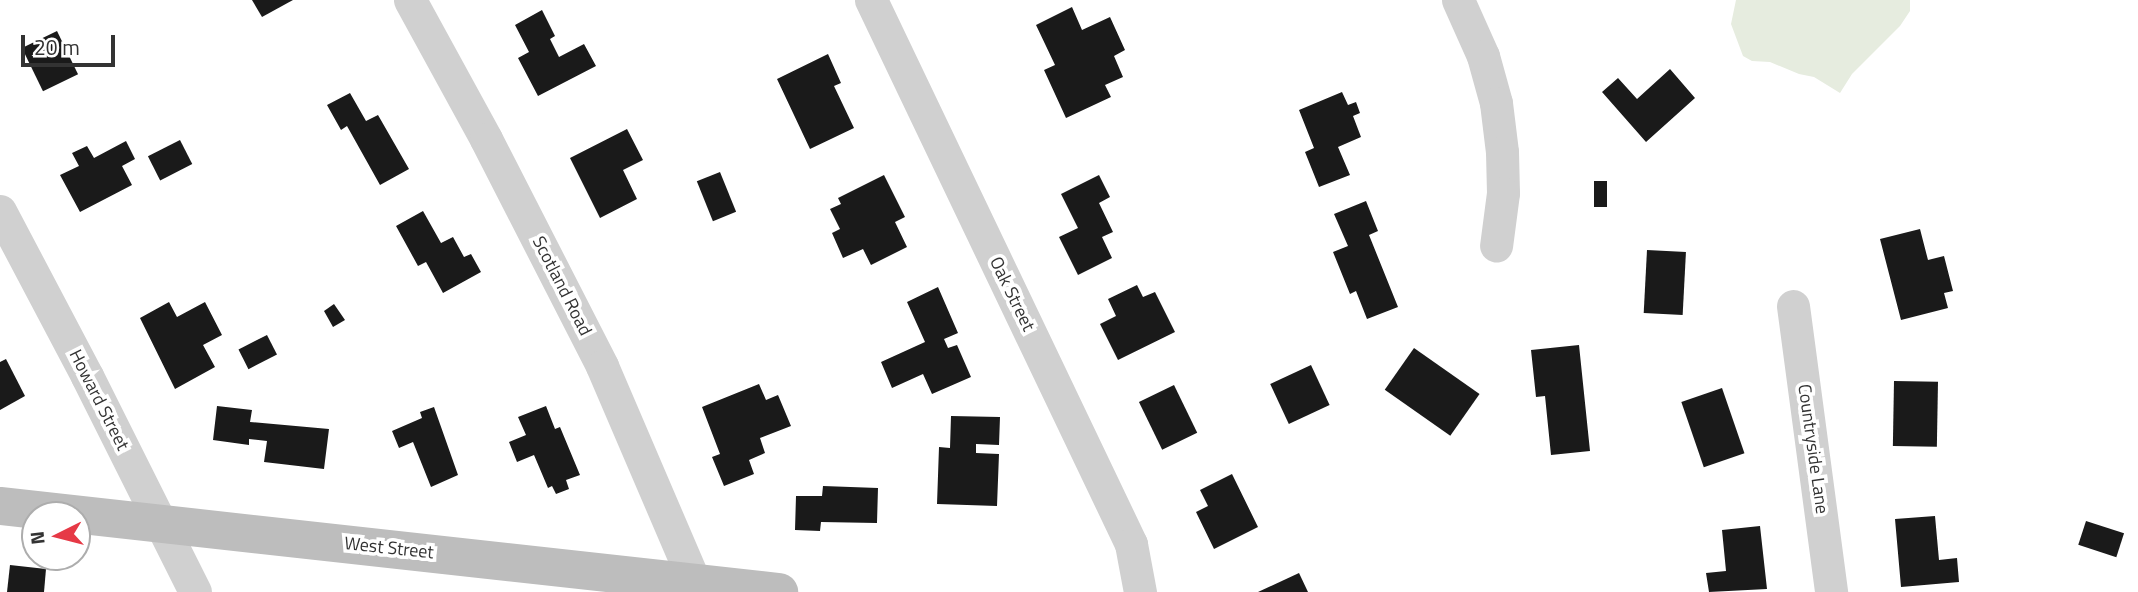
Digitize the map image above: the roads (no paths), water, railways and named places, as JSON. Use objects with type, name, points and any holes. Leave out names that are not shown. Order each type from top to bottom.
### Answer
[{"type":"main road","name":"West Street","points":[[0,506],[696,587],[779,592]]},
{"type":"street","name":"Scotland Road","points":[[410,0],[486,139],[602,366],[696,587]]},
{"type":"street","name":"Oak Street","points":[[871,0],[1128,537],[1136,558],[1140,592]]},
{"type":"street","points":[[1458,0],[1483,56],[1496,103],[1502,152],[1503,193],[1496,246]]},
{"type":"street","name":"Howard Street","points":[[0,211],[195,592]]},
{"type":"street","name":"Countryside Lane","points":[[1793,306],[1830,592]]}]
